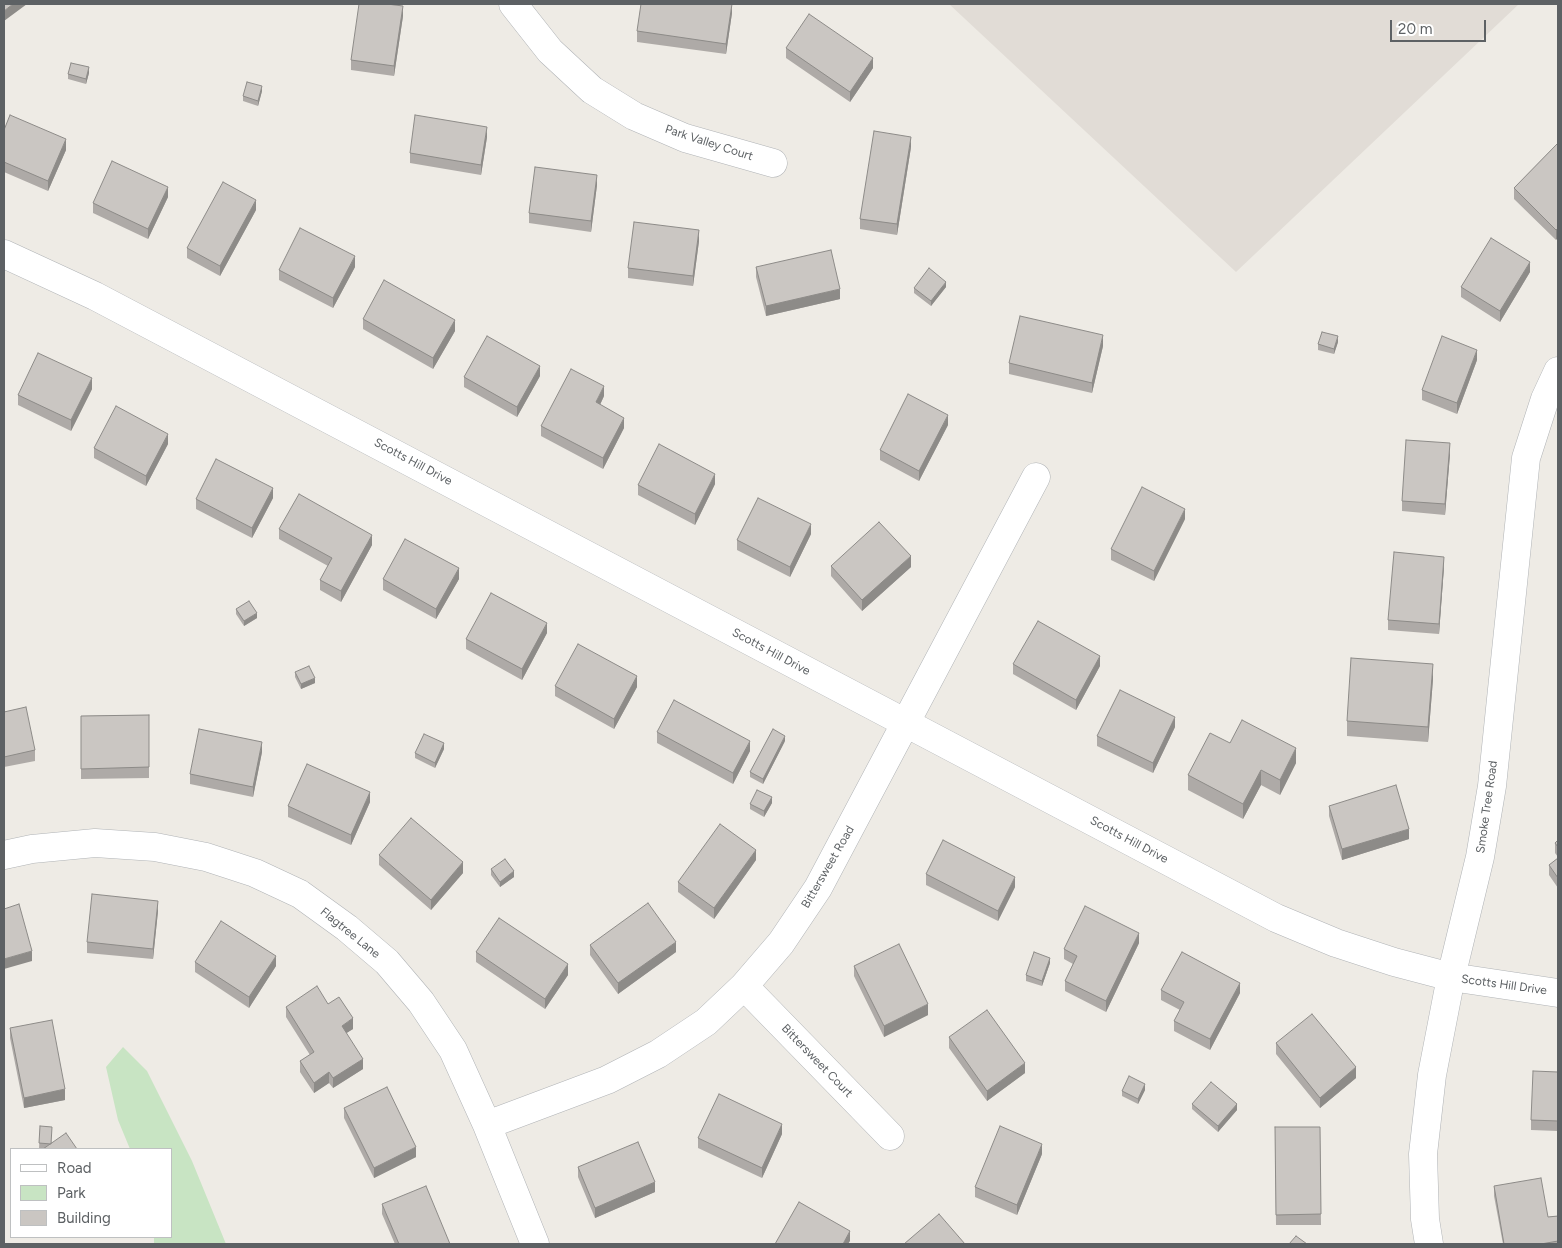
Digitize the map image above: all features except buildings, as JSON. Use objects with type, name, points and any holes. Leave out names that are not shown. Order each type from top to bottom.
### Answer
[{"type":"street","name":"Park Valley Court","points":[[513,4],[550,52],[592,90],[634,116],[685,138],[772,163]]},
{"type":"street","name":"Scotts Hill Drive","points":[[4,254],[104,300],[1276,918],[1353,949],[1451,978],[1558,993]]},
{"type":"street","name":"Smoke Tree Road","points":[[1429,1244],[1425,1219],[1423,1154],[1432,1075],[1451,978],[1480,857],[1492,786],[1526,458],[1545,399],[1558,371]]},
{"type":"street","name":"Bittersweet Road","points":[[487,1125],[608,1080],[658,1054],[706,1022],[744,986],[781,944],[818,888],[1036,477]]},
{"type":"street","name":"Flagtree Lane","points":[[4,854],[32,849],[95,843],[155,848],[206,856],[256,874],[300,894],[348,928],[387,962],[421,1002],[453,1050],[487,1125],[535,1244]]},
{"type":"street","name":"Bittersweet Court","points":[[744,986],[890,1136]]},
{"type":"shaded area","points":[[949,4],[1519,4],[1236,272]]},
{"type":"green space","points":[[123,1047],[147,1071],[192,1161],[226,1244],[154,1244],[154,1238],[172,1238],[172,1148],[130,1148],[118,1120],[106,1067]]}]
